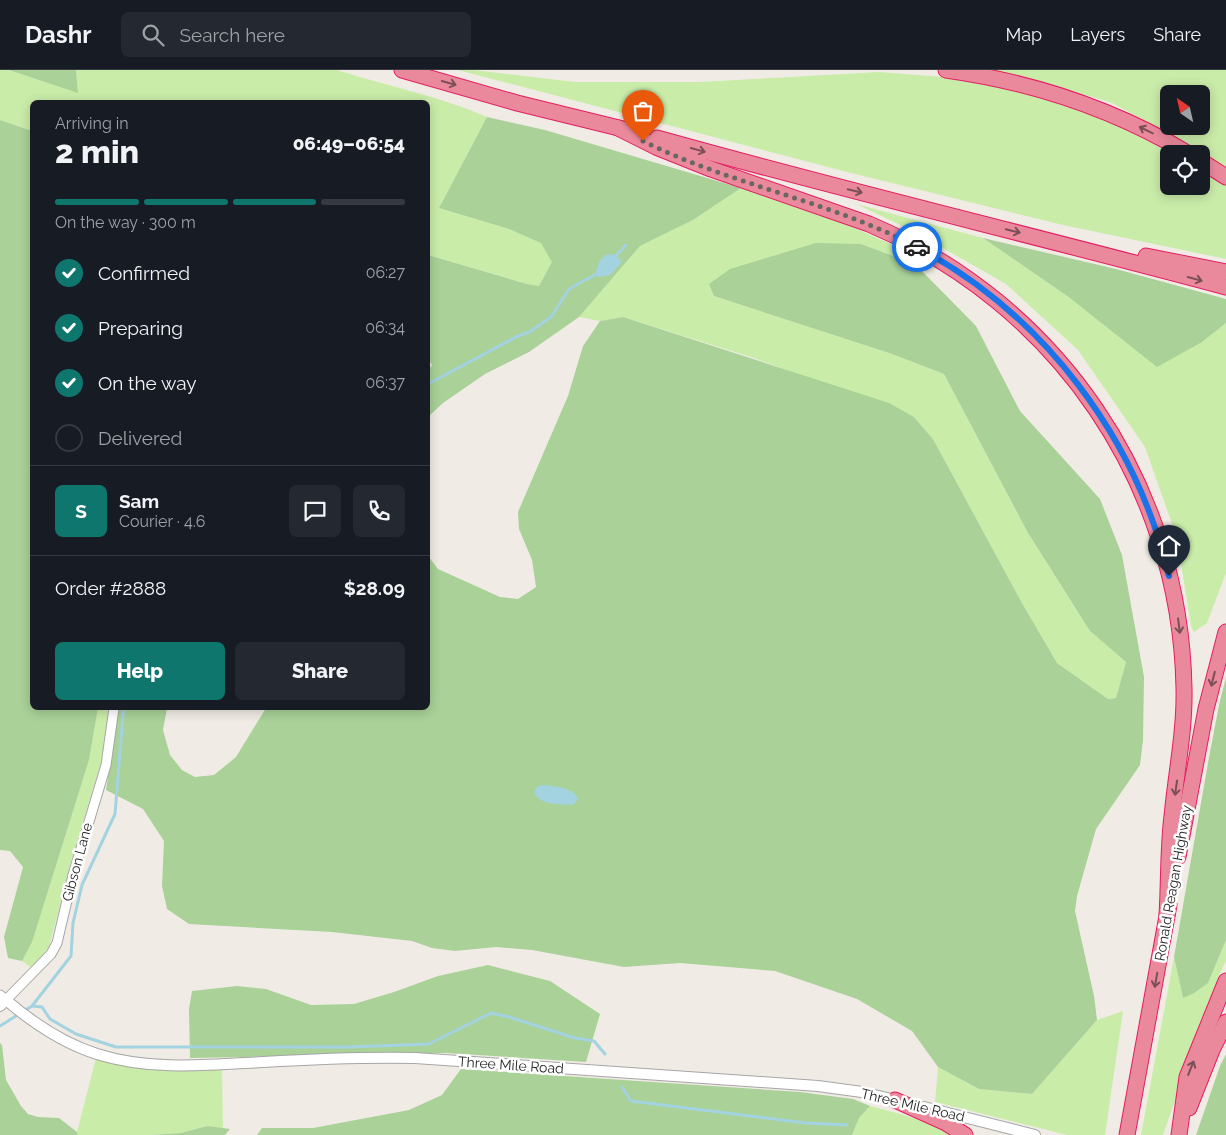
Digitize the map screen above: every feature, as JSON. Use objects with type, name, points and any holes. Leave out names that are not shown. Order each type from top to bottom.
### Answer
[{"type":"highway","points":[[402,70],[517,103],[618,128],[798,178],[1080,248],[1226,287]]},
{"type":"highway","points":[[946,70],[985,76],[1062,96],[1142,128],[1173,145]]},
{"type":"highway","points":[[618,128],[656,147],[711,169],[869,224],[942,261],[981,288],[1015,316],[1055,355],[1088,397],[1122,450],[1143,494],[1161,544],[1178,617],[1184,689],[1179,760],[1172,816],[1167,914]]},
{"type":"highway","points":[[1210,167],[1226,177]]},
{"type":"highway","points":[[1080,248],[1129,252],[1226,272]]},
{"type":"highway","name":"Ronald Reagan Highway","points":[[1128,1129],[1206,709],[1226,632]]},
{"type":"highway","points":[[1179,1134],[1187,1077],[1226,980]]},
{"type":"highway","points":[[1179,1134],[1212,1050],[1226,1022]]},
{"type":"highway","points":[[895,1100],[946,1123],[965,1135]]},
{"type":"street","name":"Gibson Lane","points":[[2,1000],[51,954],[57,943],[73,875],[106,765],[114,710]]},
{"type":"street","name":"Three Mile Road","points":[[2,1000],[47,1032],[81,1048],[136,1063],[175,1065],[355,1058],[416,1058],[818,1086],[862,1092],[1035,1135]]},
{"type":"green space","points":[[0,70],[9,70],[78,92],[76,70],[337,70],[432,97],[487,117],[439,208],[509,229],[542,243],[553,262],[539,286],[430,256],[430,100],[30,100],[30,130],[0,120]]},
{"type":"green space","points":[[9,70],[76,70],[78,93]]},
{"type":"green space","points":[[458,70],[473,70],[575,82],[699,82],[879,72],[970,79],[1072,104],[1151,138],[1162,145],[1160,145],[1160,195],[1210,195],[1210,175],[1226,185],[1226,259],[1063,225],[847,172]]},
{"type":"green space","points":[[992,70],[1226,70],[1226,168],[1210,158],[1210,145],[1189,145],[1172,135],[1210,135],[1210,85],[1160,85],[1160,129],[1112,103],[1047,83]]},
{"type":"green space","points":[[487,117],[545,130],[741,188],[693,220],[640,246],[579,317],[529,352],[485,374],[443,403],[430,415],[430,368],[432,365],[430,362],[430,256],[539,286],[552,262],[541,243],[509,229],[439,208]]},
{"type":"green space","points":[[0,120],[30,130],[30,710],[98,710],[89,760],[32,942],[22,961],[8,958],[4,937],[23,867],[10,851],[0,850]]},
{"type":"green space","points":[[741,188],[819,212],[904,250],[915,264],[861,244],[714,296],[892,354],[944,374],[1028,533],[1090,631],[1126,662],[1116,698],[1108,699],[1057,663],[1022,603],[933,439],[914,417],[751,357],[623,317],[600,321],[579,317],[640,246],[693,220]]},
{"type":"green space","points":[[856,204],[983,238],[1070,298],[1202,342],[1226,323],[1226,573],[1207,623],[1194,632],[1191,626],[1177,538],[1145,447],[1078,350],[1006,284],[915,232]]},
{"type":"green space","points":[[983,238],[1116,269],[1226,299],[1226,323],[1202,342],[1157,367],[1070,298]]},
{"type":"green space","points":[[816,243],[861,244],[915,264],[976,326],[1020,411],[1100,499],[1122,555],[1144,677],[1143,740],[1140,765],[1096,829],[1077,896],[1075,911],[1094,996],[1097,1020],[1032,1094],[979,1089],[938,1067],[912,1031],[857,999],[775,971],[680,963],[624,967],[532,950],[496,947],[455,951],[432,948],[412,941],[332,932],[189,924],[167,909],[162,886],[164,841],[143,809],[106,790],[119,710],[167,710],[163,730],[170,755],[182,770],[195,777],[214,775],[236,757],[265,710],[430,710],[430,559],[438,569],[500,597],[518,599],[536,587],[532,560],[519,529],[518,512],[568,396],[583,346],[600,321],[623,317],[889,403],[914,417],[933,439],[1022,603],[1057,663],[1108,699],[1116,698],[1126,662],[1090,631],[1028,533],[944,374],[892,354],[714,296],[709,284],[730,269]]},
{"type":"green space","points":[[1226,677],[1226,940],[1208,983],[1183,998],[1174,957],[1208,763]]},
{"type":"green space","points":[[98,710],[110,710],[105,750],[78,838],[49,947],[32,968],[22,961],[32,941],[89,760]]},
{"type":"green space","points":[[1226,940],[1226,961],[1219,975],[1163,1135],[1141,1135],[1174,957],[1183,998],[1208,983]]},
{"type":"green space","points":[[488,965],[550,981],[600,1014],[586,1062],[446,1053],[190,1058],[189,1009],[192,991],[237,986],[266,989],[311,1005],[354,1004],[438,976]]},
{"type":"green space","points":[[1123,1011],[1105,1135],[1067,1135],[935,1102],[938,1067],[979,1089],[1032,1094],[1097,1020]]},
{"type":"green space","points":[[0,1043],[2,1045],[6,1080],[21,1106],[28,1114],[38,1117],[59,1118],[77,1132],[78,1135],[0,1135]]},
{"type":"green space","points":[[1226,1054],[1226,1135],[1196,1135],[1220,1066]]},
{"type":"green space","points":[[96,1058],[111,1063],[142,1068],[222,1068],[223,1129],[207,1126],[181,1133],[78,1135],[77,1132]]},
{"type":"green space","points":[[461,1069],[800,1092],[853,1099],[870,1106],[859,1118],[852,1135],[257,1135],[262,1128],[313,1128],[409,1110],[442,1095]]},
{"type":"green space","points":[[870,1106],[922,1121],[951,1135],[852,1135],[859,1118]]},
{"type":"green space","points":[[207,1126],[230,1129],[225,1135],[150,1135],[181,1133]]},
{"type":"water","points":[[613,254],[620,259],[621,263],[610,275],[598,277],[596,271],[599,262],[605,255]]},
{"type":"water","points":[[538,786],[559,787],[573,792],[578,799],[573,805],[545,802],[537,797],[534,792]]},
{"type":"waterway","points":[[613,259],[626,245]]},
{"type":"waterway","points":[[430,383],[516,337],[531,331],[551,317],[569,289],[600,272]]},
{"type":"waterway","points":[[0,1026],[32,1006],[71,956],[73,923],[82,885],[115,814],[124,710]]},
{"type":"waterway","points":[[32,1006],[42,1007],[50,1019],[76,1034],[116,1047],[350,1047],[429,1044],[491,1013],[575,1038],[594,1041],[605,1054]]},
{"type":"waterway","points":[[622,1087],[631,1101],[805,1123],[847,1125]]},
{"type":"way so far","points":[[643,141],[711,169],[869,224],[917,247]]},
{"type":"route","points":[[917,247],[942,261],[981,288],[1015,316],[1055,355],[1088,397],[1122,450],[1143,494],[1161,544],[1169,576]]}]
